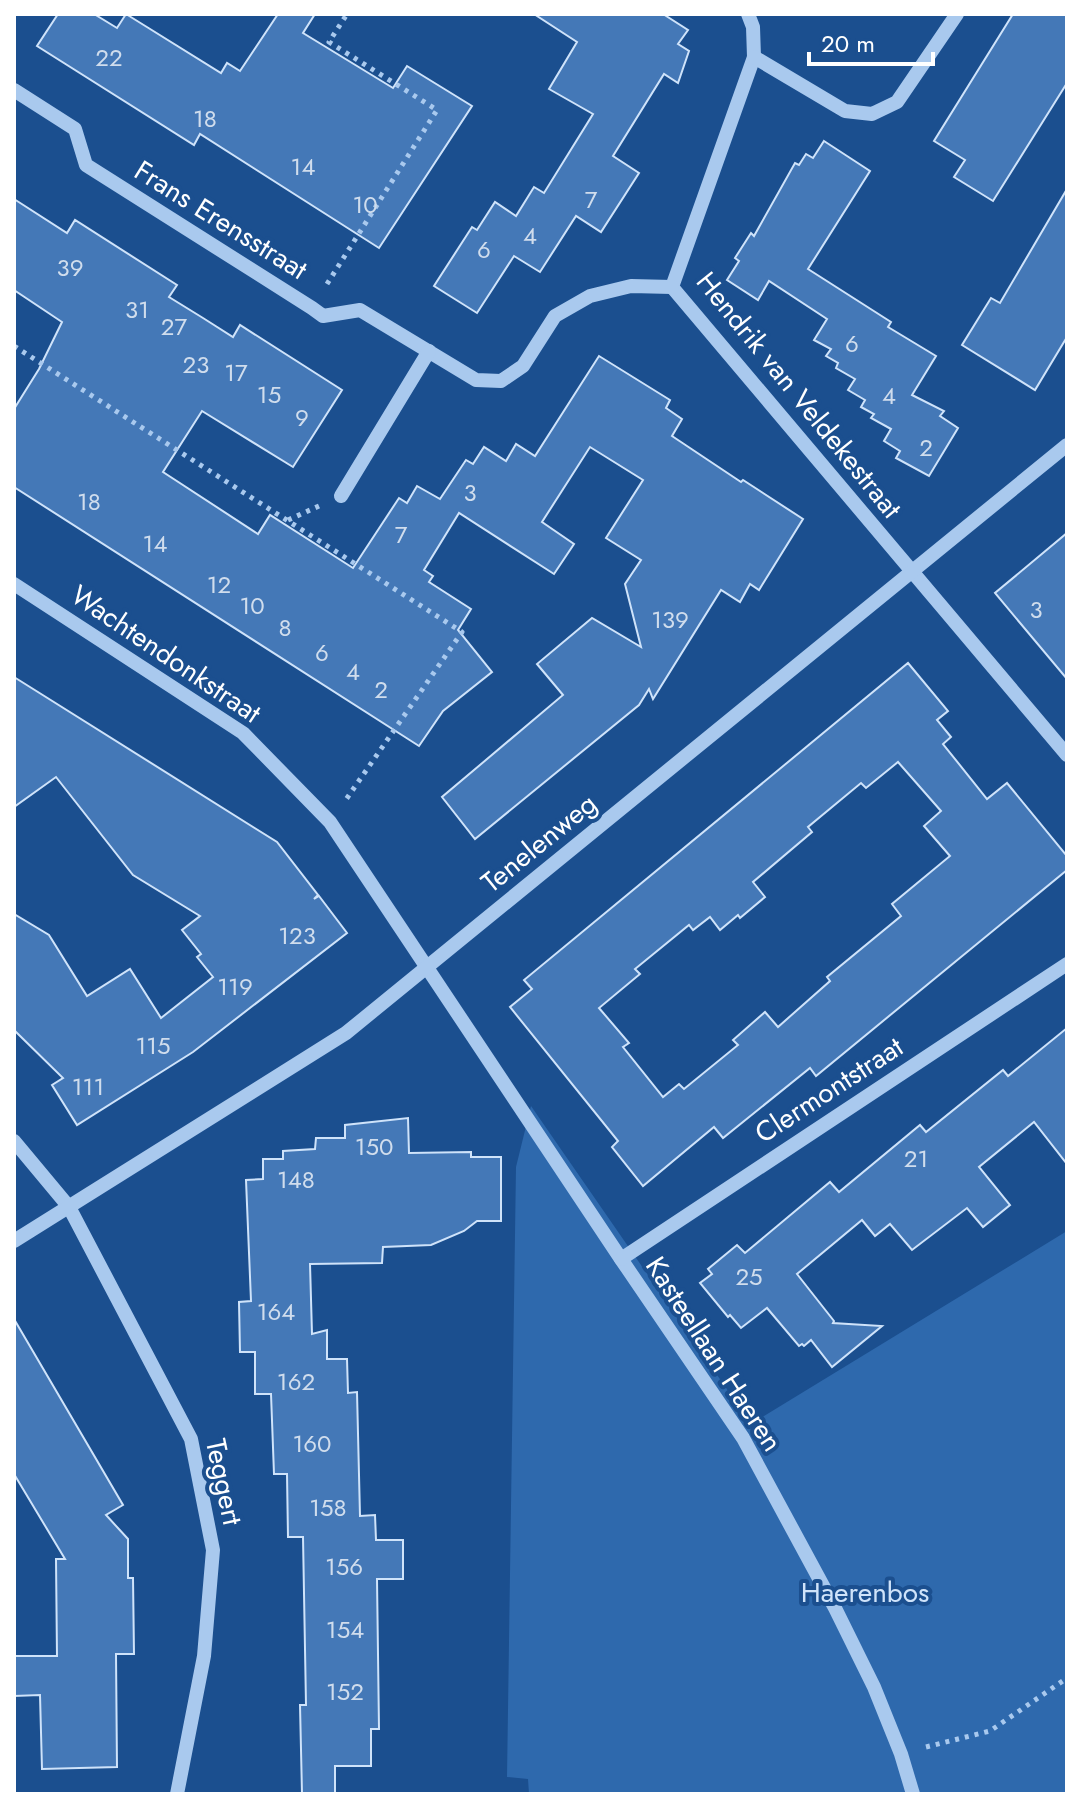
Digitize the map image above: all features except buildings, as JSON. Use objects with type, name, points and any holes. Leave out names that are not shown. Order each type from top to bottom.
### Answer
[{"type":"street","name":"Hendrik van Veldekestraat","points":[[748,14],[753,27],[754,57],[672,287],[912,574]]},
{"type":"street","points":[[754,57],[845,111],[872,114],[897,102],[957,14]]},
{"type":"street","name":"Frans Erensstraat","points":[[14,90],[75,129],[86,165],[323,316],[360,310],[476,380],[501,381],[523,366],[555,316],[590,296],[631,286],[672,287]]},
{"type":"street","points":[[341,496],[429,351]]},
{"type":"street","name":"Tenelenweg","points":[[14,1241],[346,1033],[1067,445]]},
{"type":"street","points":[[912,574],[1067,755]]},
{"type":"street","name":"Wachtendonkstraat","points":[[14,584],[243,733],[330,822],[428,966]]},
{"type":"street","name":"Clermontstraat","points":[[621,1259],[1067,964]]},
{"type":"street","name":"Kasteellaan Haeren","points":[[428,966],[743,1438],[874,1687],[901,1754],[913,1794]]},
{"type":"street","name":"Teggert","points":[[14,1141],[69,1207],[191,1439],[213,1550],[204,1656],[177,1794]]},
{"type":"path","points":[[312,308],[437,110],[329,42],[347,14]]},
{"type":"path","points":[[14,346],[462,632],[330,822]]},
{"type":"path","points":[[901,1754],[990,1731],[1067,1678]]},
{"type":"green space","name":"Haerenbos","points":[[531,1106],[751,1424],[1067,1231],[1067,1794],[529,1794],[528,1779],[507,1777],[516,1167]]}]
